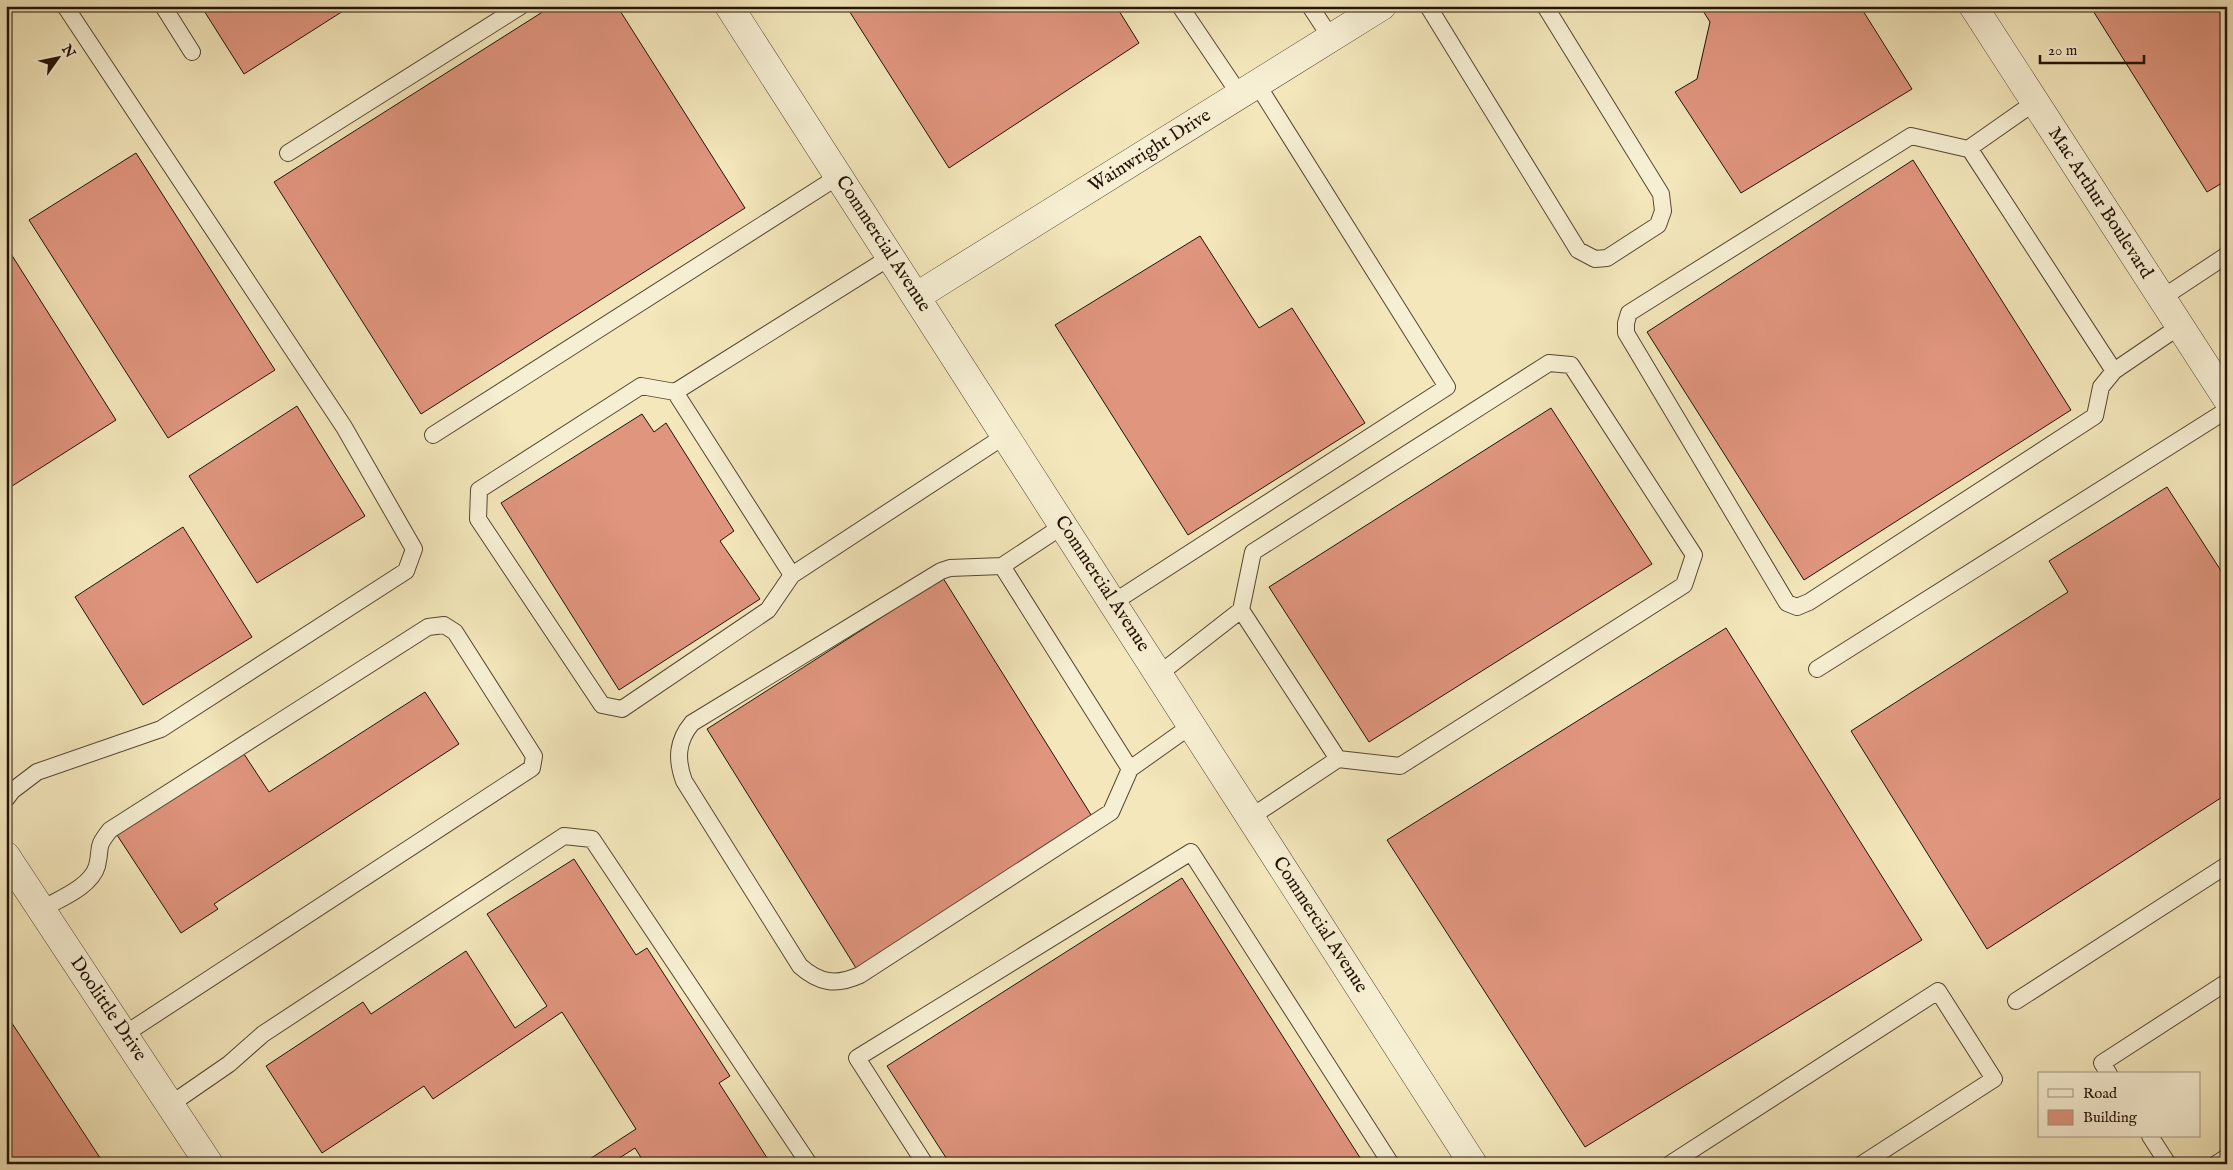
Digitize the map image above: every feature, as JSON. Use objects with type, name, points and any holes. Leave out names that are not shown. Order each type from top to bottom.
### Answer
[{"type":"street","name":"Commercial Avenue","points":[[729,6],[892,256],[1473,1164]]},
{"type":"street","name":"Wainwright Drive","points":[[917,296],[1382,6]]},
{"type":"street","name":"Mac Arthur Boulevard","points":[[1973,6],[2225,395]]},
{"type":"street","name":"Doolittle Drive","points":[[6,856],[209,1164]]},
{"type":"lane","points":[[6,798],[12,791],[37,772],[161,729],[406,571],[414,550],[344,427],[64,6]]},
{"type":"lane","points":[[163,6],[192,52]]},
{"type":"lane","points":[[288,153],[521,6]]},
{"type":"lane","points":[[1114,602],[1448,387],[1248,90],[1180,6]]},
{"type":"lane","points":[[1310,6],[1331,38]]},
{"type":"lane","points":[[1428,6],[1578,250],[1595,259],[1607,258],[1658,225],[1663,211],[1661,194],[1545,6]]},
{"type":"lane","points":[[1969,148],[2035,102]]},
{"type":"lane","points":[[2114,371],[1969,148],[1911,136],[1629,313],[1626,323],[1626,333],[1787,603],[1797,607],[1809,602],[2095,416],[2101,387],[2114,371],[2180,326]]},
{"type":"lane","points":[[433,435],[839,176]]},
{"type":"lane","points":[[2162,298],[2227,255]]},
{"type":"lane","points":[[892,256],[675,392],[641,386],[479,490],[478,519],[602,705],[622,708],[768,610],[792,575],[1006,435]]},
{"type":"lane","points":[[1159,674],[1241,610],[1253,552],[1549,363],[1571,365],[1694,555],[1684,585],[1400,766],[1338,759],[1251,817]]},
{"type":"lane","points":[[675,392],[792,575]]},
{"type":"lane","points":[[1817,670],[2225,395]]},
{"type":"lane","points":[[1064,525],[1002,566],[957,568],[941,571],[692,723],[686,731],[680,742],[679,753],[679,766],[684,781],[800,966],[821,981],[846,981],[860,975],[1111,812],[1130,769],[1192,725]]},
{"type":"lane","points":[[1002,566],[1130,769]]},
{"type":"lane","points":[[1241,610],[1338,759]]},
{"type":"lane","points":[[42,910],[90,879],[97,866],[99,844],[110,830],[428,627],[444,625],[455,632],[534,756],[532,768],[125,1034]]},
{"type":"lane","points":[[171,1104],[229,1064],[262,1034],[564,836],[592,839],[808,1164]]},
{"type":"lane","points":[[925,1164],[857,1058],[1191,852],[1391,1164]]},
{"type":"lane","points":[[2016,1001],[2227,865]]},
{"type":"lane","points":[[2108,1072],[2102,1062],[2227,982]]},
{"type":"lane","points":[[1670,1164],[1938,990],[1994,1080],[1862,1164]]},
{"type":"lane","points":[[2151,1138],[2168,1164]]},
{"type":"lane","points":[[2216,1164],[2227,1157]]},
{"type":"building","points":[[201,6],[351,6],[244,74]]},
{"type":"building","points":[[552,6],[617,6],[745,208],[421,414],[274,182]]},
{"type":"building","points":[[846,6],[1116,6],[1139,43],[949,168]]},
{"type":"building","points":[[1700,6],[1860,6],[1912,89],[1741,193],[1675,92],[1697,79],[1710,22]]},
{"type":"building","points":[[2090,6],[2227,6],[2227,180],[2207,192]]},
{"type":"building","points":[[136,153],[275,370],[168,438],[29,220]]},
{"type":"building","points":[[1913,160],[2071,410],[1804,580],[1647,332]]},
{"type":"building","points":[[1200,236],[1259,328],[1292,308],[1365,423],[1188,535],[1055,325]]},
{"type":"building","points":[[6,246],[116,420],[9,488],[6,483]]},
{"type":"building","points":[[297,406],[365,516],[257,583],[189,476]]},
{"type":"building","points":[[1551,408],[1652,564],[1369,742],[1269,587]]},
{"type":"building","points":[[642,414],[654,432],[666,423],[734,531],[720,541],[760,599],[619,690],[501,503]]},
{"type":"building","points":[[2167,487],[2227,580],[2227,794],[1987,949],[1851,731],[2068,592],[2049,561]]},
{"type":"building","points":[[183,527],[252,637],[143,705],[75,597]]},
{"type":"building","points":[[943,578],[1093,818],[856,968],[707,729]]},
{"type":"building","points":[[1726,628],[1922,940],[1585,1147],[1387,840]]},
{"type":"building","points":[[425,692],[459,744],[214,904],[218,909],[181,933],[117,835],[244,754],[269,792]]},
{"type":"building","points":[[574,859],[636,955],[647,948],[730,1076],[719,1083],[771,1164],[645,1164],[635,1148],[610,1164],[582,1164],[636,1129],[562,1012],[433,1099],[424,1086],[322,1153],[266,1066],[363,1002],[371,1014],[466,951],[515,1028],[547,1006],[487,914]]},
{"type":"building","points":[[1182,878],[1364,1164],[950,1164],[887,1066]]},
{"type":"building","points":[[6,1014],[104,1164],[6,1164]]}]
